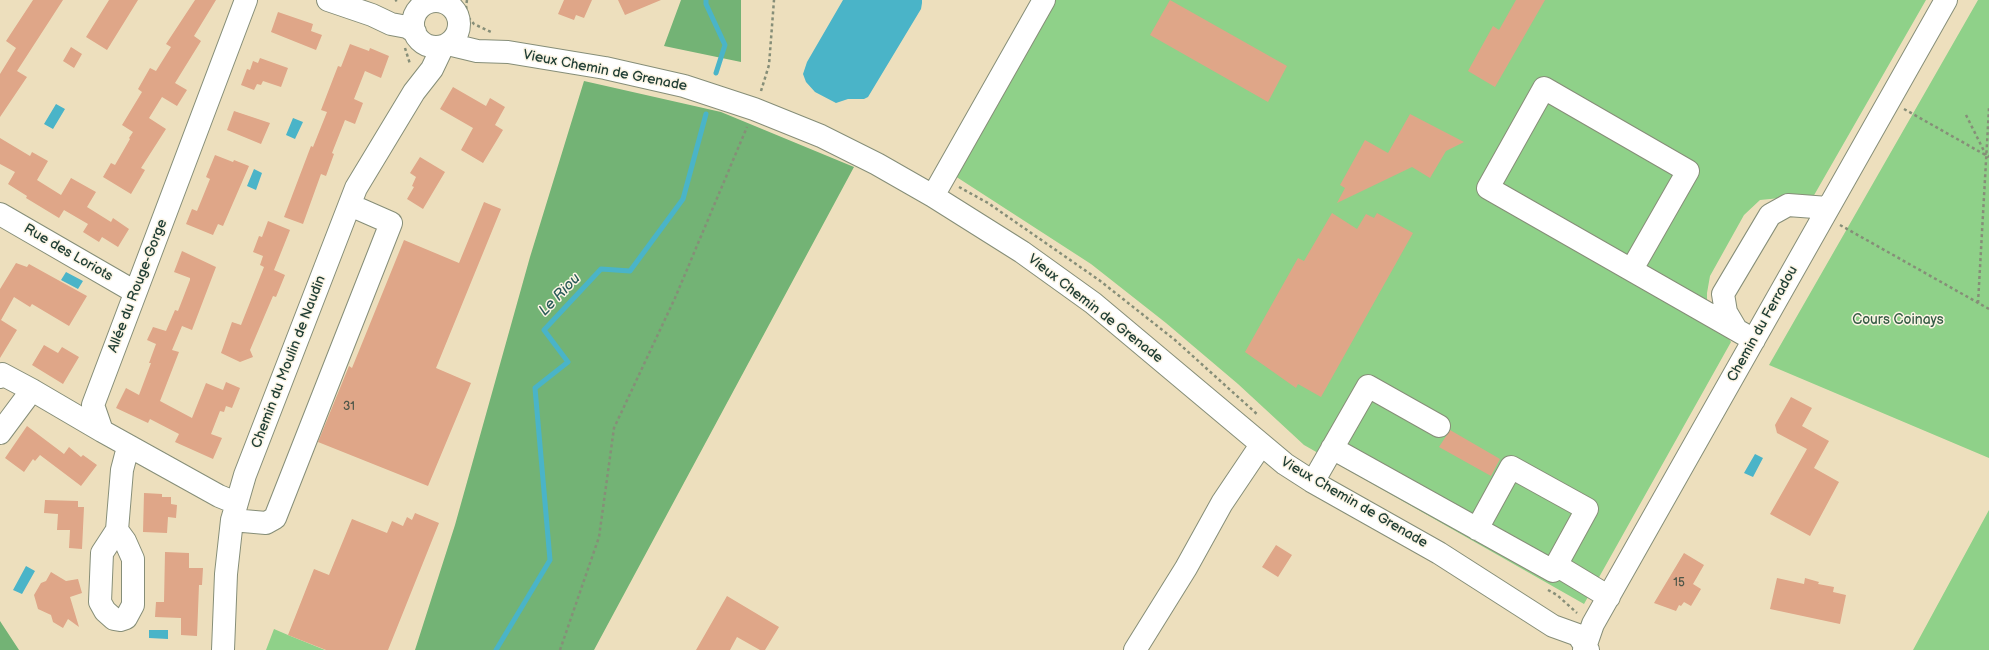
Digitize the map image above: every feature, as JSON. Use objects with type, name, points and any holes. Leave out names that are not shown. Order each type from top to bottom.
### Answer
[{"type":"street","name":"Allée du Rouge-Gorge","points":[[102,431],[93,405],[246,0]]},
{"type":"street","name":"Vieux Chemin de Grenade","points":[[328,0],[372,15],[391,24],[407,27],[432,41],[477,51],[508,52],[646,77],[726,99],[821,136],[877,164],[1022,252],[1093,303],[1285,464],[1313,482],[1439,553],[1553,626],[1578,635],[1586,649]]},
{"type":"street","points":[[932,196],[1044,0]]},
{"type":"street","name":"Chemin du Ferradou","points":[[1586,649],[1593,624],[1609,597],[1745,334],[1826,212],[1946,0]]},
{"type":"street","points":[[372,15],[428,3],[444,3],[459,8],[456,35],[432,41],[414,19],[428,3]]},
{"type":"street","name":"Vieux Chemin de Grenade","points":[[459,8],[508,52]]},
{"type":"street","name":"Chemin du Moulin de Naudin","points":[[223,650],[226,574],[234,511],[245,475],[356,188],[414,92],[432,69],[432,41]]},
{"type":"street","points":[[1632,269],[1688,171],[1544,88],[1488,188],[1745,334]]},
{"type":"street","points":[[0,377],[2,374],[32,390],[128,447],[218,496],[234,511],[266,523],[276,518],[390,223],[350,205]]},
{"type":"street","points":[[1745,334],[1726,312],[1723,294],[1770,215],[1788,205],[1826,212]]},
{"type":"street","name":"Rue des Loriots","points":[[0,214],[135,292]]},
{"type":"street","points":[[1313,482],[1368,386],[1439,426]]},
{"type":"street","points":[[0,433],[32,390]]},
{"type":"street","points":[[1135,650],[1186,568],[1222,504],[1262,445]]},
{"type":"street","points":[[117,530],[122,470],[128,447]]},
{"type":"street","points":[[1332,448],[1477,529],[1609,597]]},
{"type":"street","points":[[1477,529],[1511,467],[1587,509],[1555,568]]},
{"type":"path","points":[[760,93],[769,65],[774,0]]},
{"type":"path","points":[[459,8],[466,6],[468,17],[474,24],[482,29]]},
{"type":"path","points":[[1978,303],[1988,156],[1989,108]]},
{"type":"path","points":[[1904,109],[1988,156]]},
{"type":"path","points":[[1966,115],[1988,156]]},
{"type":"path","points":[[560,650],[599,537],[614,428],[674,298],[748,124]]},
{"type":"path","points":[[1826,212],[1989,309]]},
{"type":"path","points":[[1556,595],[1580,616]]},
{"type":"green space","points":[[681,0],[741,0],[741,62],[664,46]]},
{"type":"green space","points":[[1036,0],[1926,0],[1813,197],[1790,197],[1760,200],[1744,215],[1710,276],[1707,293],[1707,303],[1731,342],[1584,604],[1304,445],[1238,384],[1166,323],[1091,264],[955,176]]},
{"type":"green space","name":"Cours Coinays","points":[[1978,0],[1989,0],[1989,458],[1769,365]]},
{"type":"green space","points":[[584,81],[721,112],[854,167],[594,650],[415,650],[455,525],[530,257]]},
{"type":"green space","points":[[1989,510],[1989,650],[1913,650]]},
{"type":"green space","points":[[0,621],[19,650],[0,650]]},
{"type":"green space","points":[[274,629],[288,635],[325,650],[266,650]]},
{"type":"water","points":[[843,0],[922,0],[922,3],[921,9],[868,97],[864,99],[848,99],[836,103],[815,92],[806,82],[803,74],[807,62]]},
{"type":"water","points":[[56,104],[65,109],[53,129],[44,124]]},
{"type":"water","points":[[293,118],[303,122],[295,139],[286,135]]},
{"type":"water","points":[[254,169],[262,173],[256,190],[247,186]]},
{"type":"water","points":[[66,272],[83,281],[78,289],[61,280]]},
{"type":"water","points":[[1755,454],[1763,458],[1753,477],[1744,473]]},
{"type":"water","points":[[26,566],[35,571],[22,594],[13,590]]},
{"type":"water","points":[[149,630],[168,630],[168,639],[149,638]]},
{"type":"building","points":[[33,0],[63,0],[17,71],[27,77],[0,117],[0,74],[16,48],[6,41]]},
{"type":"building","points":[[109,0],[138,0],[107,50],[86,37]]},
{"type":"building","points":[[195,0],[216,0],[194,36],[201,41],[175,83],[187,90],[177,106],[162,97],[149,118],[166,129],[141,168],[145,170],[131,194],[103,177],[111,163],[115,165],[133,132],[122,125],[142,92],[138,89],[150,68],[156,71],[171,47],[166,44]]},
{"type":"building","points":[[564,0],[592,0],[584,18],[576,15],[574,20],[558,14]]},
{"type":"building","points":[[618,0],[661,0],[625,15]]},
{"type":"building","points":[[1170,0],[1287,66],[1268,102],[1150,35]]},
{"type":"building","points":[[1516,0],[1545,0],[1495,87],[1468,71],[1493,26],[1499,30]]},
{"type":"building","points":[[278,12],[313,24],[311,31],[322,35],[316,50],[271,32]]},
{"type":"building","points":[[350,44],[369,51],[370,48],[389,56],[381,78],[365,71],[354,99],[363,103],[355,124],[345,120],[332,153],[334,154],[326,176],[321,174],[303,224],[284,217],[311,146],[313,147],[327,112],[321,110],[338,66],[341,67]]},
{"type":"building","points":[[71,47],[82,54],[74,68],[63,61]]},
{"type":"building","points":[[260,58],[288,68],[281,87],[263,81],[261,85],[257,84],[254,90],[241,85],[247,69],[250,70],[253,61],[258,63]]},
{"type":"building","points":[[453,87],[486,106],[490,98],[505,107],[495,125],[503,130],[483,163],[461,150],[473,128],[440,109]]},
{"type":"building","points":[[234,111],[270,123],[261,144],[227,130]]},
{"type":"building","points":[[1410,114],[1464,142],[1446,151],[1430,178],[1412,167],[1337,203],[1345,188],[1340,185],[1365,140],[1388,153]]},
{"type":"building","points":[[0,138],[30,156],[32,152],[48,161],[37,180],[61,195],[71,178],[96,192],[87,207],[111,222],[113,218],[129,229],[118,247],[102,237],[99,242],[83,232],[88,224],[64,210],[59,218],[26,198],[27,196],[8,184],[15,172],[0,164]]},
{"type":"building","points":[[215,155],[249,166],[223,226],[218,224],[213,235],[186,224],[192,209],[197,211],[210,179],[206,177]]},
{"type":"building","points":[[420,157],[445,172],[423,209],[407,199],[414,187],[412,186],[416,177],[410,173]]},
{"type":"building","points":[[484,202],[501,209],[436,368],[471,383],[428,486],[318,442],[349,366],[352,368],[404,240],[459,263]]},
{"type":"building","points":[[1332,213],[1357,229],[1366,214],[1374,218],[1377,213],[1413,233],[1321,397],[1298,384],[1296,388],[1245,352],[1298,258],[1304,261]]},
{"type":"building","points":[[268,221],[290,230],[274,270],[285,275],[276,297],[273,296],[250,350],[253,357],[240,362],[221,353],[232,322],[241,325],[264,267],[260,265],[263,256],[253,252],[259,236],[262,237]]},
{"type":"building","points":[[182,251],[216,267],[192,330],[182,326],[172,350],[179,352],[160,401],[192,418],[206,383],[223,390],[226,382],[240,388],[232,408],[226,406],[224,412],[220,411],[211,434],[222,438],[213,459],[175,442],[179,434],[150,419],[148,423],[116,408],[126,388],[139,395],[151,363],[149,363],[156,344],[147,340],[153,327],[166,331],[175,310],[178,311],[190,280],[190,278],[174,272]]},
{"type":"building","points":[[16,263],[27,267],[29,264],[87,296],[69,326],[32,304],[30,307],[14,297],[1,320],[17,330],[0,358],[0,289]]},
{"type":"building","points":[[44,345],[58,353],[62,347],[79,357],[63,384],[32,365]]},
{"type":"building","points":[[1791,397],[1812,408],[1802,426],[1829,441],[1814,468],[1839,482],[1810,536],[1770,514],[1807,449],[1777,433],[1775,425]]},
{"type":"building","points":[[27,426],[64,454],[69,447],[81,457],[83,455],[97,465],[81,486],[40,455],[35,461],[33,459],[24,472],[5,458]]},
{"type":"building","points":[[1450,430],[1500,459],[1491,476],[1439,447]]},
{"type":"building","points":[[144,493],[162,494],[162,497],[171,497],[171,504],[177,505],[176,518],[168,517],[167,533],[143,532]]},
{"type":"building","points":[[45,500],[78,501],[78,507],[84,507],[82,549],[69,548],[70,530],[57,530],[58,514],[44,513]]},
{"type":"building","points":[[415,513],[439,523],[388,650],[326,650],[288,635],[314,569],[329,575],[352,519],[387,533],[392,521],[403,526],[407,517],[412,520]]},
{"type":"building","points":[[1276,545],[1292,555],[1278,577],[1262,567]]},
{"type":"building","points":[[165,552],[189,553],[189,568],[203,568],[202,585],[199,585],[197,636],[181,635],[181,618],[155,617],[156,602],[164,602]]},
{"type":"building","points":[[1684,553],[1704,565],[1693,584],[1701,589],[1691,606],[1684,602],[1681,606],[1679,605],[1676,611],[1654,603]]},
{"type":"building","points":[[51,572],[66,581],[78,579],[82,593],[70,597],[79,627],[68,619],[63,628],[53,622],[51,615],[38,609],[34,595],[41,583],[46,581]]},
{"type":"building","points":[[1777,578],[1804,584],[1805,578],[1819,582],[1818,584],[1834,587],[1833,592],[1846,595],[1840,624],[1770,609]]},
{"type":"building","points":[[727,596],[779,627],[765,650],[760,650],[737,637],[730,650],[696,650]]},
{"type":"waterway","name":"Le Riou","points":[[706,0],[706,4],[725,45],[716,73]]},
{"type":"waterway","name":"Le Riou","points":[[496,650],[550,560],[535,388],[568,362],[544,330],[601,269],[630,271],[683,199],[706,114]]}]
